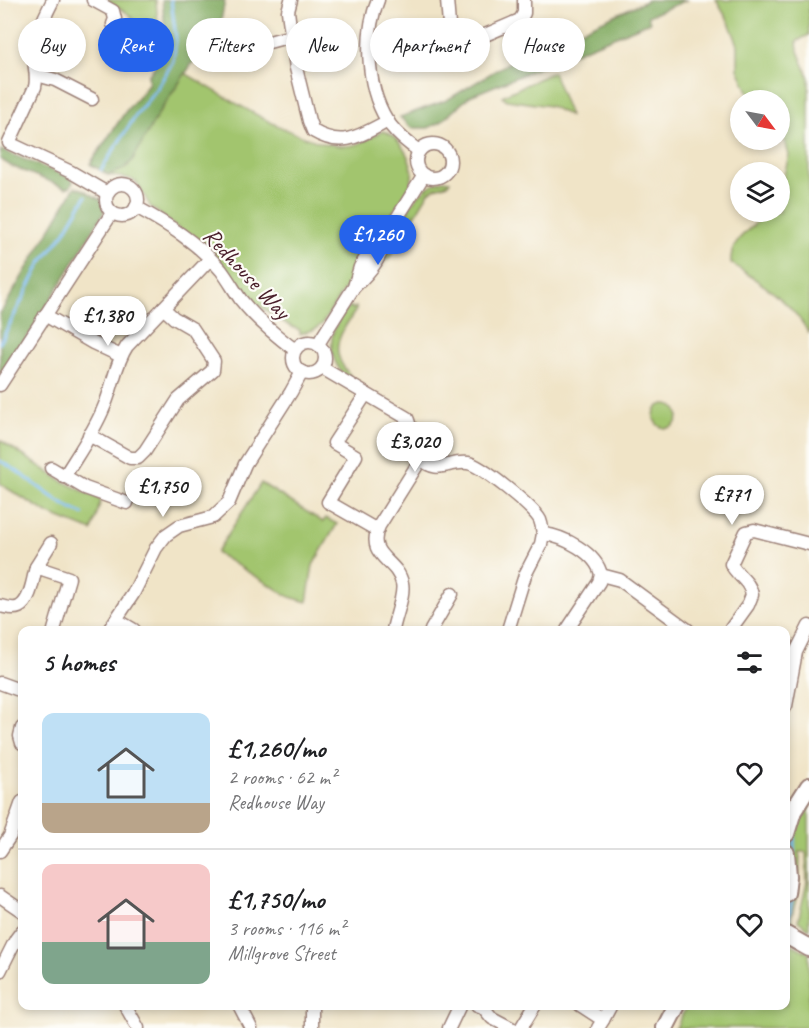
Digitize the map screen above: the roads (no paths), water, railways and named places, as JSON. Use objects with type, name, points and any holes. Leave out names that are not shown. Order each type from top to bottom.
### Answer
[{"type":"street","points":[[53,0],[35,45],[34,61],[37,75],[33,92],[4,141],[71,172],[107,193]]},
{"type":"street","points":[[93,0],[113,11],[114,18]]},
{"type":"street","points":[[289,18],[291,0]]},
{"type":"street","points":[[378,0],[369,30],[369,58],[375,86],[388,121],[419,151]]},
{"type":"street","points":[[447,0],[449,25],[457,47],[520,20],[524,13],[524,0]]},
{"type":"street","points":[[298,72],[313,131],[344,141],[356,138],[388,121]]},
{"type":"street","points":[[37,75],[55,80],[92,99]]},
{"type":"street","points":[[436,144],[445,149],[449,157],[449,166],[443,174],[433,177],[424,175],[417,165],[416,159],[419,151],[427,145],[436,144]]},
{"type":"street","points":[[113,625],[133,594],[158,545],[166,535],[178,526],[213,517],[229,502],[245,464],[302,372],[313,374],[322,368],[325,354],[318,344],[354,286],[361,266],[372,248],[387,234],[424,175]]},
{"type":"street","points":[[118,184],[129,185],[138,198],[136,207],[127,215],[112,213],[106,204],[107,193],[118,184]]},
{"type":"street","name":"Redhouse Way","points":[[136,207],[176,230],[210,259],[255,316],[295,350]]},
{"type":"street","points":[[0,385],[112,213]]},
{"type":"street","points":[[64,477],[105,405],[121,356],[139,332],[210,259]]},
{"type":"street","points":[[89,435],[130,458],[138,458],[145,451],[177,400],[213,370],[214,361],[193,329],[174,318],[163,308]]},
{"type":"street","points":[[45,315],[93,343],[121,356]]},
{"type":"street","name":"Redhouse Way","points":[[302,372],[294,364],[295,350],[306,342],[318,344]]},
{"type":"street","points":[[322,368],[407,418],[415,451],[421,459],[439,467],[464,462],[474,464],[534,512],[539,519],[543,534],[541,544],[525,575],[509,626]]},
{"type":"street","points":[[366,394],[334,443],[356,456],[327,502],[377,530]]},
{"type":"street","points":[[394,626],[403,586],[397,571],[382,558],[375,540],[377,530],[421,459]]},
{"type":"street","points":[[51,468],[85,488],[127,503]]},
{"type":"street","points":[[733,626],[748,605],[752,595],[749,584],[735,572],[731,564],[746,532],[754,530],[809,544]]},
{"type":"street","points":[[543,534],[558,536],[569,542],[596,562],[601,575],[599,582],[570,626]]},
{"type":"street","points":[[0,606],[13,608],[22,605],[27,597],[36,567],[51,543]]},
{"type":"street","points":[[36,567],[69,578],[55,626]]},
{"type":"street","points":[[601,575],[620,580],[683,626]]},
{"type":"street","points":[[433,626],[452,594]]},
{"type":"street","points":[[790,684],[796,652],[809,626]]},
{"type":"street","points":[[0,683],[18,690]]},
{"type":"street","points":[[790,821],[793,812],[809,786]]},
{"type":"street","points":[[0,851],[10,836],[18,813]]},
{"type":"street","points":[[0,896],[18,908]]},
{"type":"street","points":[[0,971],[18,936]]},
{"type":"street","points":[[790,937],[809,948]]},
{"type":"street","points":[[128,1010],[138,1028]]},
{"type":"street","points":[[242,1010],[251,1028]]},
{"type":"street","points":[[312,1010],[312,1028]]},
{"type":"street","points":[[449,1028],[458,1010]]},
{"type":"street","points":[[485,1010],[492,1018],[511,1028]]},
{"type":"street","points":[[522,1028],[532,1010]]},
{"type":"street","points":[[586,1010],[601,1024],[608,1010]]},
{"type":"street","points":[[665,1028],[674,1010]]},
{"type":"waterway","points":[[101,170],[136,115],[158,87],[173,61],[176,39],[171,0]]},
{"type":"waterway","points":[[0,343],[41,263],[64,233],[86,196]]},
{"type":"waterway","points":[[0,461],[61,503],[83,514]]},
{"type":"waterway","points":[[794,834],[794,852]]},
{"type":"waterway","points":[[790,910],[796,876]]}]
